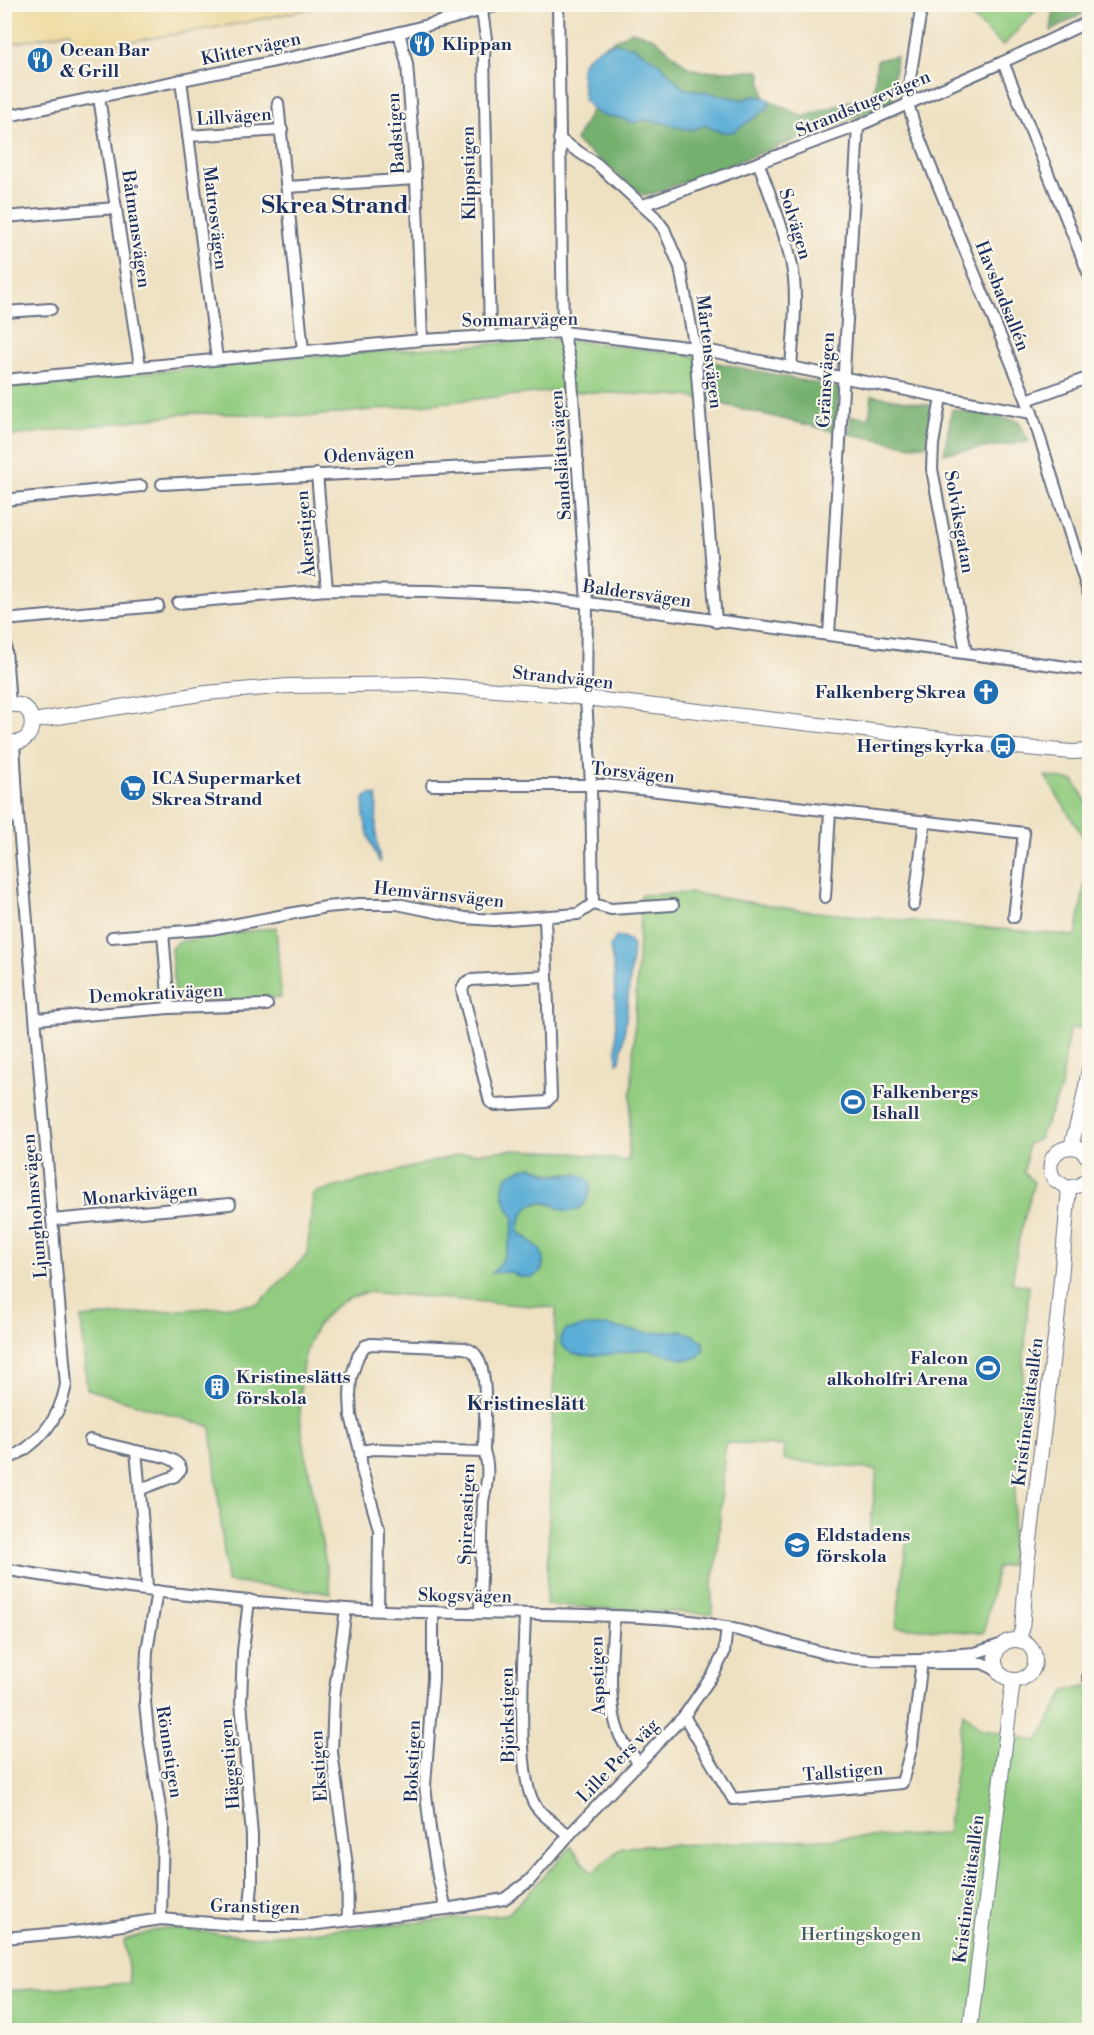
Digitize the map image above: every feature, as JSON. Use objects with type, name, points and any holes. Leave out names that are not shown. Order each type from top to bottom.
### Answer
[{"type":"street","name":"Klittervägen","points":[[4,117],[272,62],[399,32],[502,4]]},
{"type":"street","name":"Sandslättsvägen","points":[[558,4],[563,332],[570,366],[579,461],[587,603],[586,698],[591,784],[593,904]]},
{"type":"street","name":"Havsbadsallén","points":[[922,4],[910,78],[909,104],[930,165],[1032,413],[1078,555],[1089,598]]},
{"type":"street","name":"Klippstigen","points":[[482,11],[486,39],[484,55],[490,335]]},
{"type":"street","name":"Strandstugevägen","points":[[643,205],[858,126],[1089,21]]},
{"type":"street","name":"Badstigen","points":[[399,32],[407,64],[416,179],[422,340]]},
{"type":"street","points":[[1003,62],[1089,277]]},
{"type":"street","name":"Matrosvägen","points":[[181,80],[217,359]]},
{"type":"street","name":"Båtmansvägen","points":[[99,97],[140,366]]},
{"type":"street","points":[[278,104],[303,351]]},
{"type":"street","name":"Gränsvägen","points":[[829,635],[858,126]]},
{"type":"street","name":"Lillvägen","points":[[188,136],[282,130]]},
{"type":"street","name":"Mårtensvägen","points":[[559,139],[597,165],[643,205],[664,229],[674,248],[680,267],[695,348],[716,622]]},
{"type":"street","name":"Solvägen","points":[[759,164],[790,258],[794,279],[792,367]]},
{"type":"street","points":[[287,187],[416,179]]},
{"type":"street","points":[[4,217],[116,208]]},
{"type":"street","points":[[4,312],[51,309]]},
{"type":"street","name":"Sommarvägen","points":[[4,380],[422,340],[563,332],[695,348],[1032,413]]},
{"type":"street","points":[[1027,400],[1089,377]]},
{"type":"street","name":"Solviksgatan","points":[[940,397],[932,469],[966,652]]},
{"type":"street","name":"Odenvägen","points":[[162,484],[579,461]]},
{"type":"street","name":"Åkerstigen","points":[[317,474],[327,590]]},
{"type":"street","points":[[4,500],[141,486]]},
{"type":"street","name":"Baldersvägen","points":[[178,603],[327,590],[528,595],[716,622],[966,652],[1089,670]]},
{"type":"street","points":[[9,742],[24,740],[31,732],[33,721],[25,708],[7,706],[4,622],[158,606]]},
{"type":"street","name":"Strandvägen","points":[[33,721],[164,698],[288,686],[422,684],[586,698],[1003,746],[1072,752],[1089,751]]},
{"type":"street","name":"Ljungholmsvägen","points":[[4,1461],[20,1453],[41,1437],[60,1408],[66,1385],[52,1220],[42,1018],[9,742]]},
{"type":"street","name":"Torsvägen","points":[[432,785],[591,784],[1024,833],[1014,917]]},
{"type":"street","points":[[825,897],[831,811]]},
{"type":"street","points":[[4,818],[18,815]]},
{"type":"street","points":[[915,905],[925,821]]},
{"type":"street","name":"Hemvärnsvägen","points":[[112,937],[211,928],[326,907],[360,904],[397,904],[479,920],[578,914],[593,904]]},
{"type":"street","points":[[593,904],[611,909],[673,905]]},
{"type":"street","points":[[544,917],[547,976],[551,1097],[546,1102],[496,1105],[490,1102],[462,990],[465,983],[471,980],[547,976]]},
{"type":"street","points":[[163,932],[169,1008]]},
{"type":"street","name":"Demokrativägen","points":[[42,1018],[169,1008],[267,1005]]},
{"type":"street","points":[[1071,1147],[1082,1106],[1089,1065]]},
{"type":"street","points":[[1089,1159],[1083,1151],[1071,1147],[1058,1151],[1052,1158],[1050,1167],[1055,1181],[1069,1188],[1081,1185],[1089,1176]]},
{"type":"street","name":"Kristineslättsallén","points":[[1018,1641],[1022,1630],[1058,1313],[1069,1188]]},
{"type":"street","name":"Monarkivägen","points":[[52,1220],[230,1204]]},
{"type":"street","name":"Spireastigen","points":[[360,1451],[351,1416],[350,1384],[360,1353],[365,1346],[371,1344],[457,1347],[472,1351],[478,1358],[483,1379],[486,1458],[480,1613]]},
{"type":"street","points":[[90,1440],[179,1463],[181,1469],[175,1476],[141,1489]]},
{"type":"street","points":[[378,1610],[379,1530],[362,1470],[360,1451],[374,1449],[484,1452]]},
{"type":"street","name":"Rönnstigen","points":[[136,1451],[152,1591],[145,1702],[164,1827],[161,1918]]},
{"type":"street","name":"Skogsvägen","points":[[4,1569],[152,1591],[346,1609],[672,1619],[727,1627],[840,1657],[922,1660],[930,1663],[982,1663],[997,1670]]},
{"type":"street","name":"Häggstigen","points":[[248,1926],[252,1886],[252,1836],[241,1701],[243,1650],[249,1600]]},
{"type":"street","name":"Ekstigen","points":[[346,1609],[334,1697],[332,1752],[347,1866],[348,1920]]},
{"type":"street","name":"Bokstigen","points":[[433,1612],[433,1679],[425,1785],[429,1829],[446,1909]]},
{"type":"street","name":"Björkstigen","points":[[525,1614],[522,1743],[526,1776],[533,1803],[569,1836]]},
{"type":"street","name":"Aspstigen","points":[[614,1617],[612,1676],[616,1723],[625,1746],[639,1763]]},
{"type":"street","name":"Lille Pers väg","points":[[504,1899],[529,1881],[684,1716],[714,1673],[724,1653],[727,1627]]},
{"type":"street","points":[[1018,1641],[1031,1648],[1035,1663],[1027,1676],[1013,1680],[1005,1678],[997,1670],[995,1656],[1004,1644],[1018,1641]]},
{"type":"street","name":"Skogsvägen","points":[[922,1660],[933,1656],[975,1653],[1004,1644]]},
{"type":"street","name":"Tallstigen","points":[[684,1716],[733,1799],[902,1784],[912,1745],[922,1660]]},
{"type":"street","name":"Kristineslättsallén","points":[[970,2031],[1013,1680]]},
{"type":"street","name":"Granstigen","points":[[4,1938],[83,1931],[161,1918],[248,1926],[300,1926],[446,1909],[504,1899]]},
{"type":"green space","points":[[976,5],[1036,5],[1039,7],[1003,46],[968,13]]},
{"type":"green space","points":[[1054,5],[1089,5],[1089,10],[1051,31]]},
{"type":"green space","points":[[632,31],[654,38],[689,68],[702,71],[760,71],[764,97],[752,96],[744,100],[683,88],[660,64],[633,47],[616,44],[602,47]]},
{"type":"green space","points":[[896,56],[892,103],[655,193],[643,195],[575,141],[592,109],[601,115],[634,123],[643,120],[660,122],[691,130],[704,125],[721,132],[733,131],[767,109],[771,101],[803,117],[874,91],[877,60]]},
{"type":"green space","points":[[559,339],[690,355],[708,361],[709,401],[687,396],[554,391],[313,416],[192,413],[5,437],[4,387],[300,357]]},
{"type":"green space","points":[[708,361],[839,388],[836,432],[709,401]]},
{"type":"green space","points":[[872,395],[934,406],[930,444],[912,446],[849,434],[851,416],[869,418]]},
{"type":"green space","points":[[952,409],[1019,421],[1029,442],[944,453]]},
{"type":"green space","points":[[1045,776],[1074,781],[1089,806],[1089,846]]},
{"type":"green space","points":[[1089,859],[1090,1010],[1087,1027],[1069,1029],[1061,1089],[1039,1139],[1028,1144],[1024,1173],[1034,1182],[1019,1238],[1012,1283],[1029,1286],[1010,1565],[997,1567],[984,1633],[896,1627],[907,1537],[870,1531],[877,1470],[783,1460],[784,1446],[725,1443],[717,1561],[712,1580],[712,1614],[546,1605],[556,1308],[367,1292],[342,1302],[328,1313],[309,1342],[301,1375],[300,1393],[301,1427],[331,1593],[227,1582],[211,1427],[87,1389],[81,1318],[258,1304],[307,1255],[313,1193],[462,1154],[512,1150],[567,1152],[628,1161],[641,895],[690,893],[805,911],[1076,936]],"holes":[[[533,1167],[554,1175],[567,1173],[560,1209],[544,1203],[532,1205],[523,1215],[518,1231],[541,1252],[543,1258],[541,1271],[519,1277],[512,1272],[493,1272],[506,1253],[514,1217],[504,1198],[504,1184],[514,1174]]]},
{"type":"green space","points":[[276,927],[281,998],[187,1002],[180,1000],[175,993],[171,948],[178,942]]},
{"type":"green space","name":"Hertingskogen","points":[[1089,1685],[1089,2030],[5,2030],[5,1991],[130,1983],[124,1940],[163,1928],[255,1937],[508,1914],[571,1847],[592,1873],[622,1847],[947,1834],[963,1712],[980,1728],[1038,1741],[1065,1691]]},
{"type":"sand","points":[[5,4],[328,5],[242,23],[74,51],[70,32],[5,45]]},
{"type":"water","points":[[616,43],[633,47],[660,64],[683,88],[744,100],[758,96],[771,101],[767,109],[733,132],[721,132],[704,125],[691,130],[660,122],[643,120],[634,123],[601,115],[584,100],[581,68],[586,58],[602,47]]},
{"type":"water","points":[[371,794],[377,796],[376,832],[380,863],[365,821],[365,797]]},
{"type":"water","points":[[617,936],[629,940],[633,946],[626,1020],[620,1061],[617,1063],[614,970],[610,947]]},
{"type":"water","points":[[533,1167],[553,1175],[582,1176],[591,1183],[589,1194],[581,1207],[572,1211],[564,1211],[553,1205],[539,1203],[533,1204],[524,1212],[518,1231],[539,1248],[544,1258],[541,1271],[533,1277],[519,1277],[512,1272],[492,1273],[505,1254],[513,1225],[514,1217],[505,1199],[504,1184],[513,1173]]},
{"type":"water","points":[[588,1326],[607,1326],[648,1333],[681,1331],[694,1335],[703,1342],[703,1351],[692,1359],[686,1359],[651,1350],[585,1356],[564,1348],[560,1338],[566,1330]]},
{"type":"place","name":"Klippan","points":[[422,44]]},
{"type":"place","name":"Ocean Bar & Grill","points":[[40,60]]},
{"type":"place","name":"Falkenberg Skrea","points":[[986,692]]},
{"type":"place","name":"Hertings kyrka","points":[[1003,746]]},
{"type":"place","name":"ICA Supermarket Skrea Strand","points":[[133,788]]},
{"type":"place","name":"Falkenbergs Ishall","points":[[853,1102]]},
{"type":"place","name":"Falcon alkoholfri Arena","points":[[988,1368]]},
{"type":"place","name":"Kristineslätts förskola","points":[[217,1387]]},
{"type":"place","name":"Eldstadens förskola","points":[[797,1545]]},
{"type":"district","name":"Skrea Strand","points":[[335,206]]},
{"type":"district","name":"Kristineslätt","points":[[526,1404]]}]
